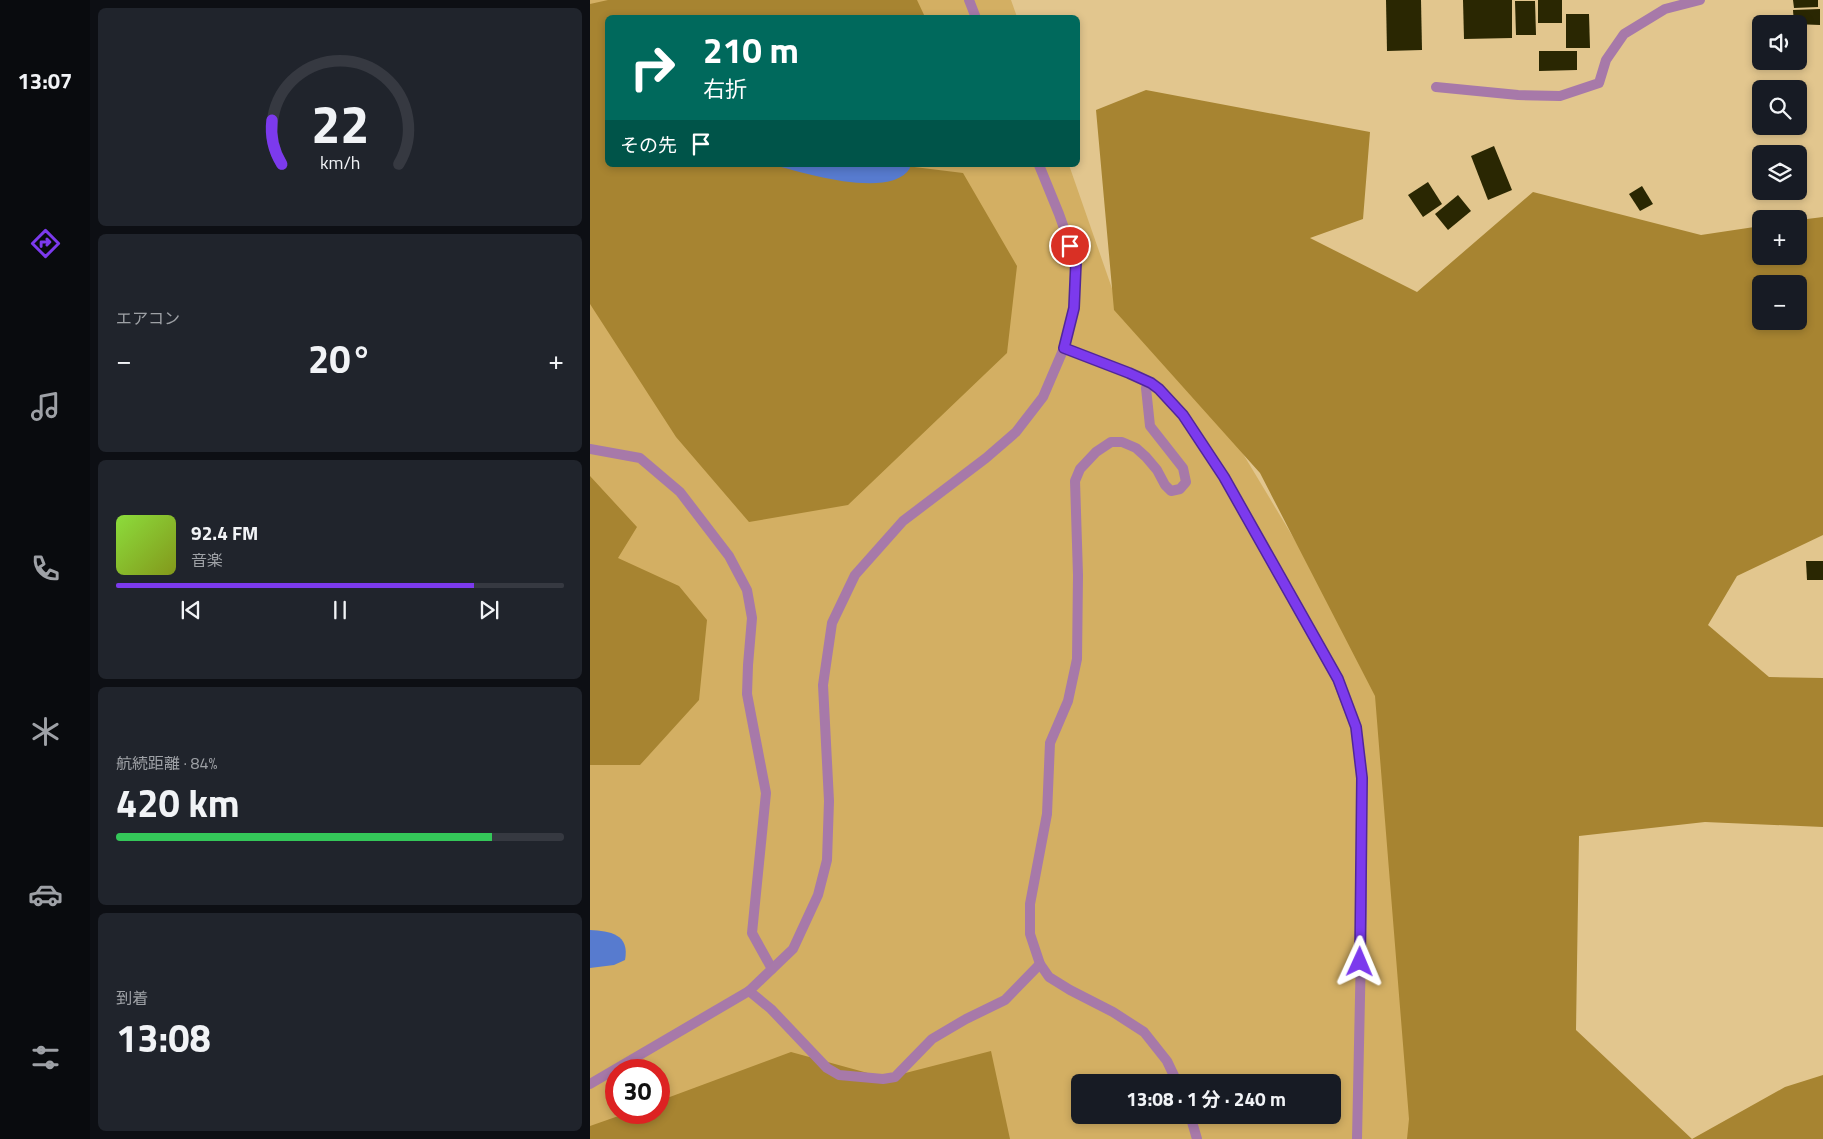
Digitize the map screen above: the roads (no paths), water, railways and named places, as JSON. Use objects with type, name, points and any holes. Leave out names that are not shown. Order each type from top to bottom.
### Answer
[{"type":"street","points":[[969,0],[975,15]]},
{"type":"street","points":[[1436,87],[1518,95],[1560,96],[1599,83],[1606,60],[1624,34],[1666,9],[1700,0]]},
{"type":"street","points":[[590,1084],[749,991],[793,949],[818,895],[827,860],[829,801],[823,685],[832,624],[855,575],[903,521],[986,458],[1016,432],[1043,396],[1064,348],[1074,308],[1076,262],[1040,167]]},
{"type":"street","points":[[1064,348],[1151,383],[1183,415],[1224,477],[1338,679],[1356,727],[1362,778],[1362,913],[1357,1139]]},
{"type":"street","points":[[1151,383],[1146,388],[1150,426],[1183,468],[1186,482],[1180,489],[1171,491],[1164,485],[1157,470],[1146,458],[1136,448],[1122,442],[1111,442],[1096,452],[1080,468],[1075,481],[1078,575],[1077,659],[1068,701],[1050,743],[1047,814],[1030,904],[1030,934],[1040,964],[1049,977],[1113,1012],[1144,1032],[1167,1061],[1173,1074]]},
{"type":"street","points":[[590,449],[640,458],[680,492],[729,556],[747,590],[752,618],[747,694],[766,793],[752,933],[772,969]]},
{"type":"street","points":[[749,991],[771,1010],[827,1068],[839,1075],[883,1080],[895,1077],[932,1039],[966,1019],[1005,1000],[1040,964]]},
{"type":"street","points":[[1193,1124],[1197,1139]]},
{"type":"water","points":[[782,167],[910,168],[900,177],[885,182],[866,183],[846,182]]},
{"type":"water","points":[[590,930],[605,931],[621,939],[626,951],[625,960],[614,965],[590,968]]}]
